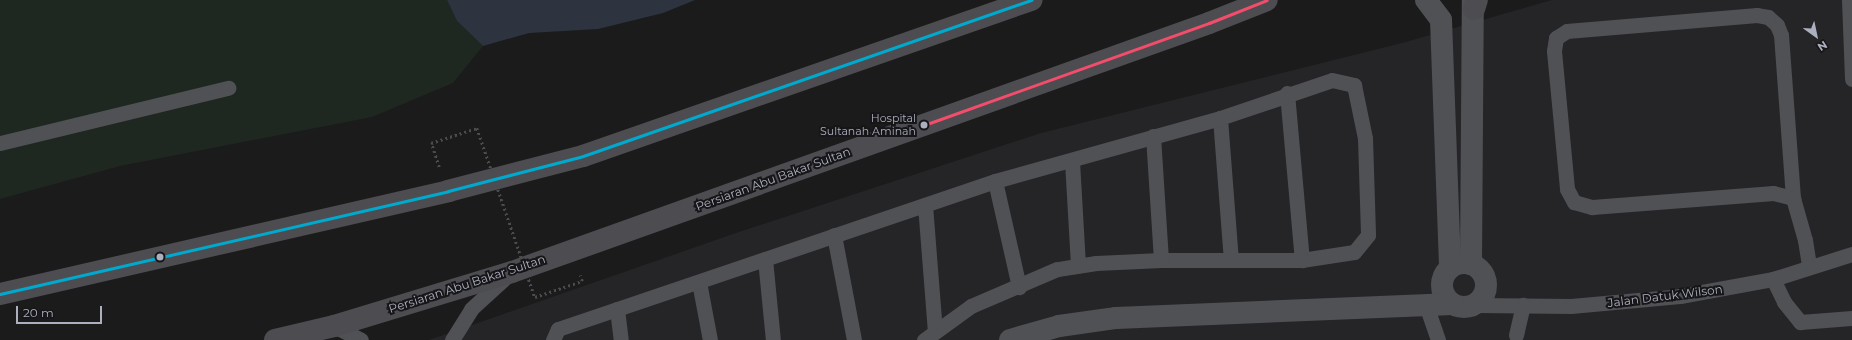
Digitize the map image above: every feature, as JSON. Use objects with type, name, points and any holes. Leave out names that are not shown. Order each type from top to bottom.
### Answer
[{"type":"main road","points":[[0,294],[448,191],[583,156],[1032,0]]},
{"type":"main road","name":"Persiaran Abu Bakar Sultan","points":[[275,340],[334,326],[512,272],[1202,26],[1267,0]]},
{"type":"street","points":[[1426,0],[1441,20],[1450,268]]},
{"type":"street","points":[[1471,264],[1475,3]]},
{"type":"street","points":[[1010,340],[1059,326],[1116,318],[1426,305],[1464,305],[1484,295],[1486,280],[1483,273],[1471,264],[1464,262],[1450,268],[1442,280],[1442,287],[1447,300],[1464,305]]},
{"type":"lane","points":[[1849,0],[1852,79]]},
{"type":"lane","points":[[1793,198],[1773,194],[1592,208],[1574,202],[1567,190],[1554,51],[1556,38],[1567,31],[1757,15],[1768,17],[1777,25],[1781,35],[1793,198],[1805,240],[1809,266]]},
{"type":"lane","points":[[553,340],[558,329],[995,181],[1072,161],[1153,136],[1220,118],[1287,94],[1332,80],[1354,85],[1365,138],[1368,235],[1354,252],[1302,260],[1161,260],[1057,269],[1019,287],[972,306],[930,336]]},
{"type":"lane","points":[[0,143],[228,88]]},
{"type":"lane","points":[[1287,94],[1302,260]]},
{"type":"lane","points":[[1220,118],[1231,260]]},
{"type":"lane","points":[[1153,136],[1161,260]]},
{"type":"lane","points":[[1072,161],[1078,266]]},
{"type":"lane","points":[[995,181],[1019,287]]},
{"type":"lane","points":[[925,205],[930,336]]},
{"type":"lane","points":[[834,235],[854,340]]},
{"type":"lane","name":"Jalan Datuk Wilson","points":[[1464,305],[1571,306],[1680,296],[1773,279],[1809,266],[1852,254]]},
{"type":"lane","points":[[765,259],[773,340]]},
{"type":"lane","points":[[452,340],[471,308],[512,272]]},
{"type":"lane","points":[[1773,279],[1784,302],[1800,322],[1852,318]]},
{"type":"lane","points":[[699,282],[710,340]]},
{"type":"lane","points":[[1426,305],[1438,340]]},
{"type":"lane","points":[[1516,335],[1523,305]]},
{"type":"lane","points":[[617,309],[621,340]]},
{"type":"lane","points":[[334,326],[361,340]]},
{"type":"path","points":[[431,143],[477,128],[535,297],[582,281]]},
{"type":"shaded area","points":[[0,0],[447,0],[457,21],[483,46],[453,83],[372,117],[120,166],[0,199]]},
{"type":"shaded area","points":[[447,0],[695,0],[663,13],[598,29],[529,33],[483,46],[457,21]]},
{"type":"shaded area","name":"Hospital Sultanah Aminah","points":[[1552,0],[1852,0],[1852,340],[429,340],[733,234],[1041,133],[1402,43]]},
{"type":"transit line","points":[[0,294],[448,191],[583,156],[1032,0]]},
{"type":"transit line","points":[[924,125],[1209,23],[1267,0]]},
{"type":"place","name":"Hospital Sultanah Aminah","points":[[924,125]]}]
